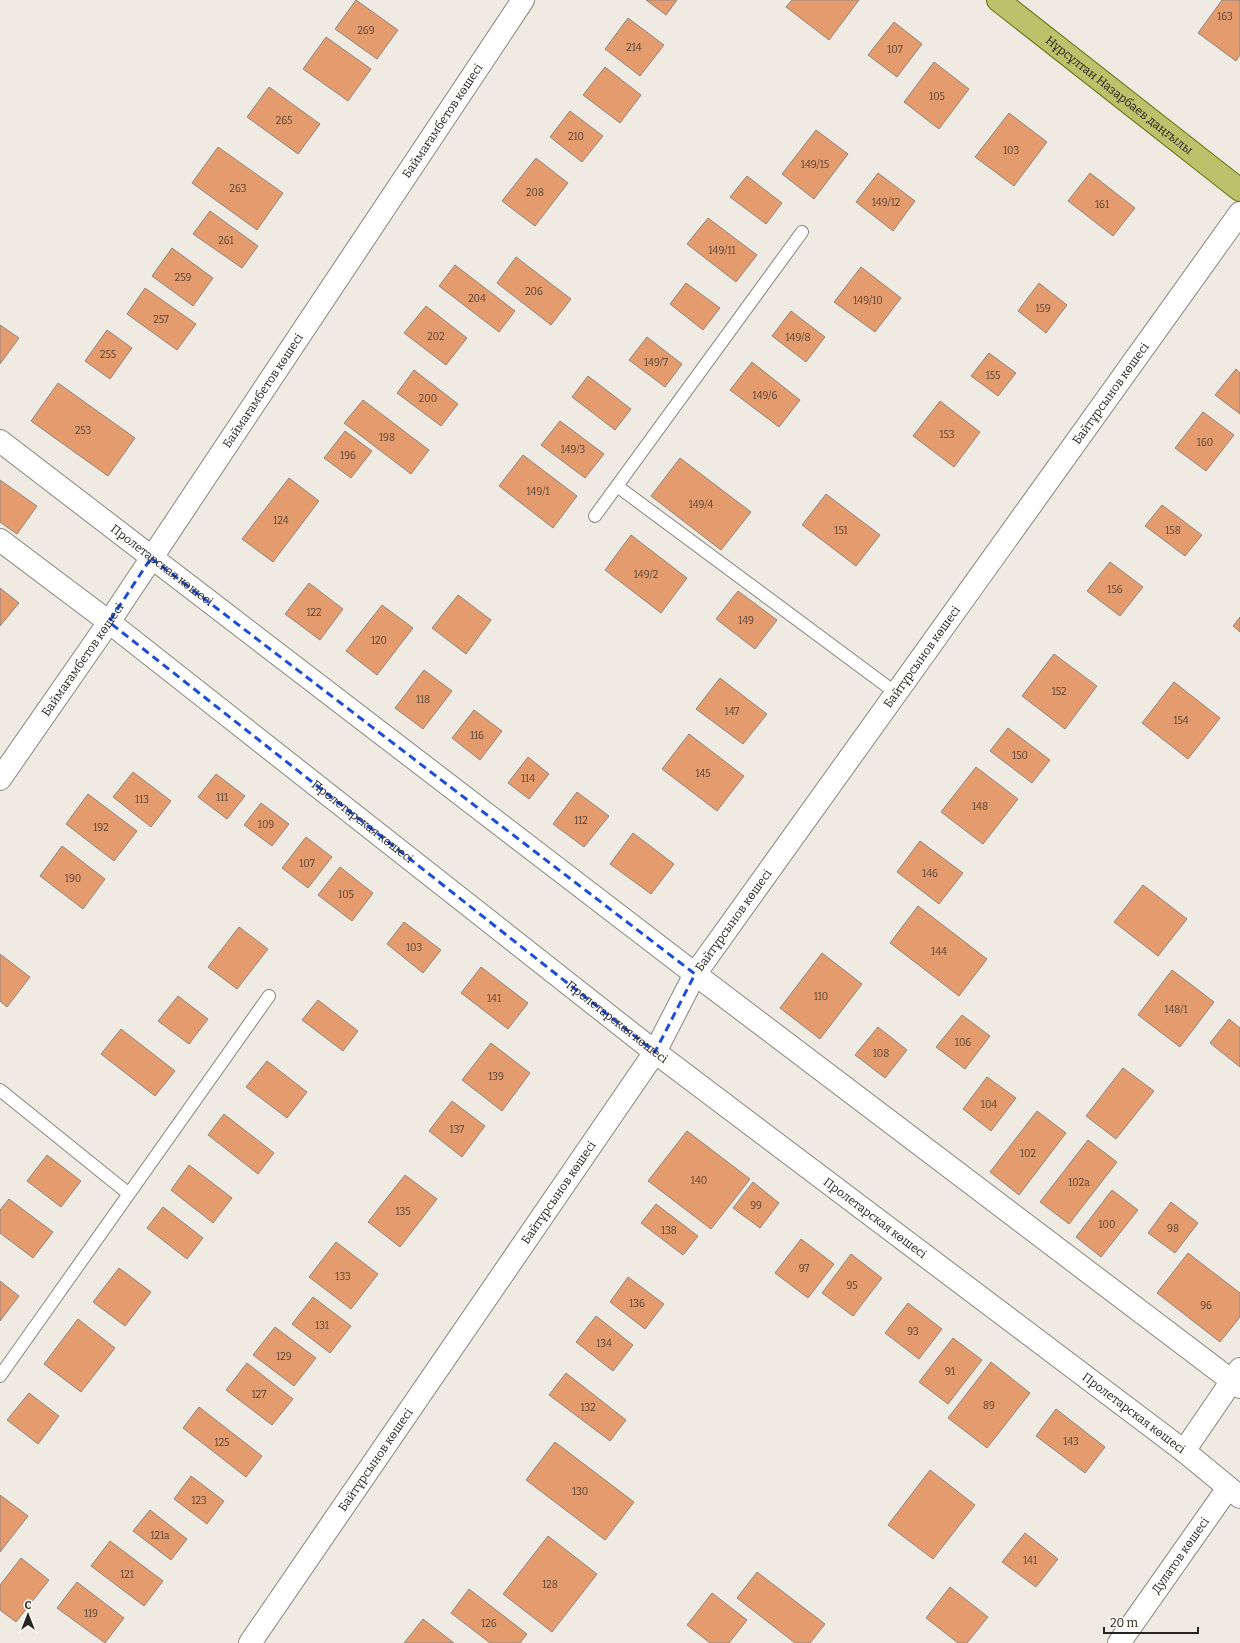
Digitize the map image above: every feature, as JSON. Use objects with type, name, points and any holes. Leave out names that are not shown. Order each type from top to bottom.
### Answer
[{"type":"main road","name":"Нұрсұлтан Назарбаев даңғылы","points":[[998,0],[1240,190]]},
{"type":"street","name":"Баймағамбетов көшесі","points":[[0,780],[109,622],[523,0]]},
{"type":"street","name":"Байтұрсынов көшесі","points":[[250,1643],[655,1052],[695,974],[1240,213]]},
{"type":"street","name":"Пролетарская көшесі","points":[[0,441],[695,974],[1237,1379]]},
{"type":"street","name":"Пролетарская көшесі","points":[[0,540],[109,622],[655,1052],[1184,1451],[1234,1492]]},
{"type":"street","points":[[1184,1451],[1237,1379]]},
{"type":"street","name":"Дулатов көшесі","points":[[1119,1643],[1234,1492]]},
{"type":"lane","points":[[595,516],[802,232]]},
{"type":"lane","points":[[617,486],[896,693]]},
{"type":"lane","points":[[0,1376],[269,996]]},
{"type":"lane","points":[[0,1090],[129,1194]]},
{"type":"highlighted area","points":[[151,558],[695,974],[655,1052],[109,622]]},
{"type":"building","points":[[356,0],[398,30],[377,59],[335,29]]},
{"type":"building","points":[[646,0],[677,0],[666,15]]},
{"type":"building","points":[[792,0],[859,0],[829,40],[786,7]]},
{"type":"building","points":[[1222,0],[1240,0],[1240,55],[1236,61],[1198,33]]},
{"type":"building","points":[[628,18],[664,45],[640,76],[605,49]]},
{"type":"building","points":[[894,22],[922,44],[897,77],[868,55]]},
{"type":"building","points":[[326,37],[371,69],[348,101],[303,69]]},
{"type":"building","points":[[934,62],[969,89],[939,129],[904,102]]},
{"type":"building","points":[[605,67],[641,95],[620,123],[583,95]]},
{"type":"building","points":[[269,87],[320,124],[298,154],[247,117]]},
{"type":"building","points":[[570,111],[603,136],[582,162],[550,137]]},
{"type":"building","points":[[1009,113],[1047,142],[1014,186],[975,157]]},
{"type":"building","points":[[816,130],[848,154],[814,199],[782,174]]},
{"type":"building","points":[[218,147],[283,193],[257,230],[192,183]]},
{"type":"building","points":[[536,158],[568,183],[535,226],[502,201]]},
{"type":"building","points":[[878,173],[915,201],[893,231],[856,202]]},
{"type":"building","points":[[1090,173],[1135,208],[1113,236],[1068,201]]},
{"type":"building","points":[[747,176],[782,203],[766,224],[730,197]]},
{"type":"building","points":[[210,211],[258,246],[242,268],[193,234]]},
{"type":"building","points":[[708,218],[757,255],[736,282],[687,244]]},
{"type":"building","points":[[172,248],[213,278],[193,306],[152,276]]},
{"type":"building","points":[[516,257],[571,299],[551,325],[497,283]]},
{"type":"building","points":[[455,265],[515,311],[499,332],[439,286]]},
{"type":"building","points":[[861,267],[901,298],[875,332],[834,302]]},
{"type":"building","points":[[686,283],[720,308],[703,330],[670,304]]},
{"type":"building","points":[[1039,283],[1067,305],[1046,333],[1018,311]]},
{"type":"building","points":[[145,288],[196,324],[177,350],[127,314]]},
{"type":"building","points":[[426,306],[467,338],[446,365],[404,333]]},
{"type":"building","points":[[791,311],[825,337],[806,362],[772,336]]},
{"type":"building","points":[[0,325],[19,338],[0,364]]},
{"type":"building","points":[[107,330],[132,348],[110,379],[85,361]]},
{"type":"building","points":[[647,337],[682,364],[665,387],[629,360]]},
{"type":"building","points":[[989,353],[1016,373],[998,396],[971,376]]},
{"type":"building","points":[[752,362],[800,400],[779,427],[730,390]]},
{"type":"building","points":[[1236,369],[1240,373],[1240,414],[1215,395]]},
{"type":"building","points":[[414,370],[458,404],[441,426],[397,393]]},
{"type":"building","points":[[588,376],[631,409],[615,430],[572,397]]},
{"type":"building","points":[[58,383],[135,438],[108,476],[31,421]]},
{"type":"building","points":[[363,400],[429,450],[411,474],[344,423]]},
{"type":"building","points":[[940,401],[980,432],[954,467],[913,436]]},
{"type":"building","points":[[1203,412],[1234,435],[1206,471],[1175,448]]},
{"type":"building","points":[[560,421],[604,454],[585,478],[541,445]]},
{"type":"building","points":[[345,431],[372,451],[351,478],[324,458]]},
{"type":"building","points":[[523,455],[577,496],[553,528],[499,486]]},
{"type":"building","points":[[680,458],[751,512],[721,550],[651,496]]},
{"type":"building","points":[[289,478],[319,501],[273,562],[242,539]]},
{"type":"building","points":[[0,480],[37,506],[17,534],[0,522]]},
{"type":"building","points":[[826,494],[880,535],[856,566],[802,525]]},
{"type":"building","points":[[1162,505],[1202,535],[1185,556],[1145,526]]},
{"type":"building","points":[[631,535],[687,578],[661,613],[605,570]]},
{"type":"building","points":[[1110,562],[1143,587],[1120,616],[1087,591]]},
{"type":"building","points":[[309,583],[343,609],[320,640],[285,614]]},
{"type":"building","points":[[0,588],[19,603],[0,626]]},
{"type":"building","points":[[738,591],[777,620],[755,649],[716,619]]},
{"type":"building","points":[[458,595],[491,620],[466,654],[432,628]]},
{"type":"building","points":[[382,605],[413,628],[377,675],[346,651]]},
{"type":"building","points":[[1240,617],[1240,632],[1233,626]]},
{"type":"building","points":[[1054,654],[1097,686],[1065,729],[1022,696]]},
{"type":"building","points":[[424,670],[452,691],[423,729],[395,708]]},
{"type":"building","points":[[720,678],[767,714],[743,744],[696,709]]},
{"type":"building","points":[[1174,682],[1220,718],[1188,759],[1142,723]]},
{"type":"building","points":[[474,710],[502,731],[480,760],[452,738]]},
{"type":"building","points":[[1008,728],[1050,760],[1032,783],[990,751]]},
{"type":"building","points":[[689,734],[744,776],[717,811],[662,769]]},
{"type":"building","points":[[528,757],[549,774],[529,799],[508,783]]},
{"type":"building","points":[[976,767],[1018,799],[983,844],[941,812]]},
{"type":"building","points":[[133,772],[171,801],[151,827],[113,797]]},
{"type":"building","points":[[216,774],[245,796],[227,819],[198,797]]},
{"type":"building","points":[[577,792],[609,816],[584,847],[553,824]]},
{"type":"building","points":[[88,794],[137,831],[114,861],[66,824]]},
{"type":"building","points":[[261,803],[289,824],[272,846],[244,825]]},
{"type":"building","points":[[633,833],[674,864],[651,894],[610,864]]},
{"type":"building","points":[[306,837],[332,857],[308,888],[282,868]]},
{"type":"building","points":[[920,841],[963,873],[939,904],[897,872]]},
{"type":"building","points":[[62,846],[105,879],[83,909],[40,876]]},
{"type":"building","points":[[340,867],[373,893],[352,921],[318,895]]},
{"type":"building","points":[[1143,885],[1187,919],[1158,956],[1114,922]]},
{"type":"building","points":[[918,906],[987,959],[959,996],[890,943]]},
{"type":"building","points":[[404,922],[441,950],[423,973],[387,944]]},
{"type":"building","points":[[239,927],[268,949],[237,989],[208,967]]},
{"type":"building","points":[[822,953],[862,984],[820,1039],[780,1008]]},
{"type":"building","points":[[0,954],[30,977],[7,1007],[0,1001]]},
{"type":"building","points":[[481,967],[528,1003],[508,1029],[461,993]]},
{"type":"building","points":[[1172,970],[1214,1002],[1180,1047],[1138,1015]]},
{"type":"building","points":[[178,996],[208,1019],[189,1044],[158,1021]]},
{"type":"building","points":[[318,1000],[358,1031],[343,1051],[302,1020]]},
{"type":"building","points":[[962,1015],[990,1036],[965,1069],[936,1047]]},
{"type":"building","points":[[1229,1019],[1240,1028],[1240,1067],[1210,1043]]},
{"type":"building","points":[[878,1027],[907,1050],[885,1078],[855,1055]]},
{"type":"building","points":[[121,1029],[175,1071],[155,1096],[101,1054]]},
{"type":"building","points":[[491,1043],[530,1073],[502,1111],[462,1080]]},
{"type":"building","points":[[267,1061],[307,1092],[287,1118],[246,1087]]},
{"type":"building","points":[[1123,1068],[1154,1091],[1116,1139],[1086,1116]]},
{"type":"building","points":[[987,1077],[1016,1098],[991,1131],[963,1109]]},
{"type":"building","points":[[452,1101],[485,1126],[462,1157],[429,1131]]},
{"type":"building","points":[[1037,1111],[1066,1133],[1019,1195],[990,1172]]},
{"type":"building","points":[[224,1114],[274,1153],[258,1174],[208,1135]]},
{"type":"building","points":[[687,1131],[750,1179],[711,1229],[648,1181]]},
{"type":"building","points":[[1088,1140],[1117,1162],[1069,1224],[1040,1202]]},
{"type":"building","points":[[47,1155],[81,1181],[61,1207],[27,1181]]},
{"type":"building","points":[[189,1165],[232,1198],[213,1223],[171,1190]]},
{"type":"building","points":[[405,1175],[437,1199],[400,1247],[368,1222]]},
{"type":"building","points":[[753,1182],[779,1203],[760,1228],[733,1208]]},
{"type":"building","points":[[1112,1190],[1138,1210],[1101,1257],[1076,1237]]},
{"type":"building","points":[[9,1199],[53,1232],[33,1258],[0,1233],[0,1210]]},
{"type":"building","points":[[1171,1202],[1198,1223],[1175,1253],[1148,1233]]},
{"type":"building","points":[[656,1204],[698,1236],[683,1255],[641,1223]]},
{"type":"building","points":[[163,1207],[203,1238],[187,1259],[147,1228]]},
{"type":"building","points":[[801,1239],[834,1264],[808,1298],[775,1273]]},
{"type":"building","points":[[336,1242],[378,1274],[351,1309],[309,1277]]},
{"type":"building","points":[[1188,1253],[1240,1293],[1240,1317],[1220,1342],[1157,1293]]},
{"type":"building","points":[[851,1254],[882,1278],[853,1316],[822,1293]]},
{"type":"building","points":[[119,1268],[151,1292],[125,1326],[93,1302]]},
{"type":"building","points":[[628,1277],[664,1304],[645,1329],[610,1302]]},
{"type":"building","points":[[0,1281],[19,1296],[0,1321]]},
{"type":"building","points":[[313,1297],[351,1326],[330,1353],[292,1324]]},
{"type":"building","points":[[908,1303],[942,1329],[919,1359],[885,1333]]},
{"type":"building","points":[[596,1316],[633,1345],[613,1371],[576,1342]]},
{"type":"building","points":[[78,1319],[115,1348],[81,1392],[44,1364]]},
{"type":"building","points":[[275,1327],[316,1358],[294,1386],[253,1355]]},
{"type":"building","points":[[953,1338],[982,1360],[948,1404],[919,1382]]},
{"type":"building","points":[[991,1362],[1030,1393],[987,1448],[948,1418]]},
{"type":"building","points":[[247,1363],[293,1399],[272,1425],[226,1390]]},
{"type":"building","points":[[566,1373],[626,1420],[610,1441],[549,1395]]},
{"type":"building","points":[[29,1393],[59,1416],[38,1444],[7,1420]]},
{"type":"building","points":[[199,1407],[262,1456],[246,1477],[183,1428]]},
{"type":"building","points":[[1056,1409],[1105,1447],[1085,1473],[1036,1436]]},
{"type":"building","points":[[555,1442],[634,1502],[605,1540],[526,1480]]},
{"type":"building","points":[[930,1470],[975,1505],[933,1559],[888,1525]]},
{"type":"building","points":[[191,1476],[224,1501],[207,1524],[174,1499]]},
{"type":"building","points":[[0,1495],[28,1516],[0,1552]]},
{"type":"building","points":[[150,1510],[187,1539],[171,1560],[133,1531]]},
{"type":"building","points":[[1025,1533],[1058,1559],[1036,1587],[1002,1562]]},
{"type":"building","points":[[548,1536],[597,1574],[552,1632],[503,1594]]},
{"type":"building","points":[[110,1541],[163,1581],[144,1606],[91,1566]]},
{"type":"building","points":[[21,1558],[49,1580],[16,1622],[0,1610],[0,1585]]},
{"type":"building","points":[[757,1572],[825,1624],[810,1643],[795,1643],[737,1598]]},
{"type":"building","points":[[77,1582],[124,1618],[105,1643],[57,1608]]},
{"type":"building","points":[[950,1587],[988,1617],[967,1643],[958,1643],[926,1618]]},
{"type":"building","points":[[469,1589],[527,1634],[520,1643],[490,1643],[451,1613]]},
{"type":"building","points":[[712,1593],[747,1620],[729,1643],[710,1643],[687,1625]]},
{"type":"building","points":[[423,1619],[454,1643],[404,1643]]}]
